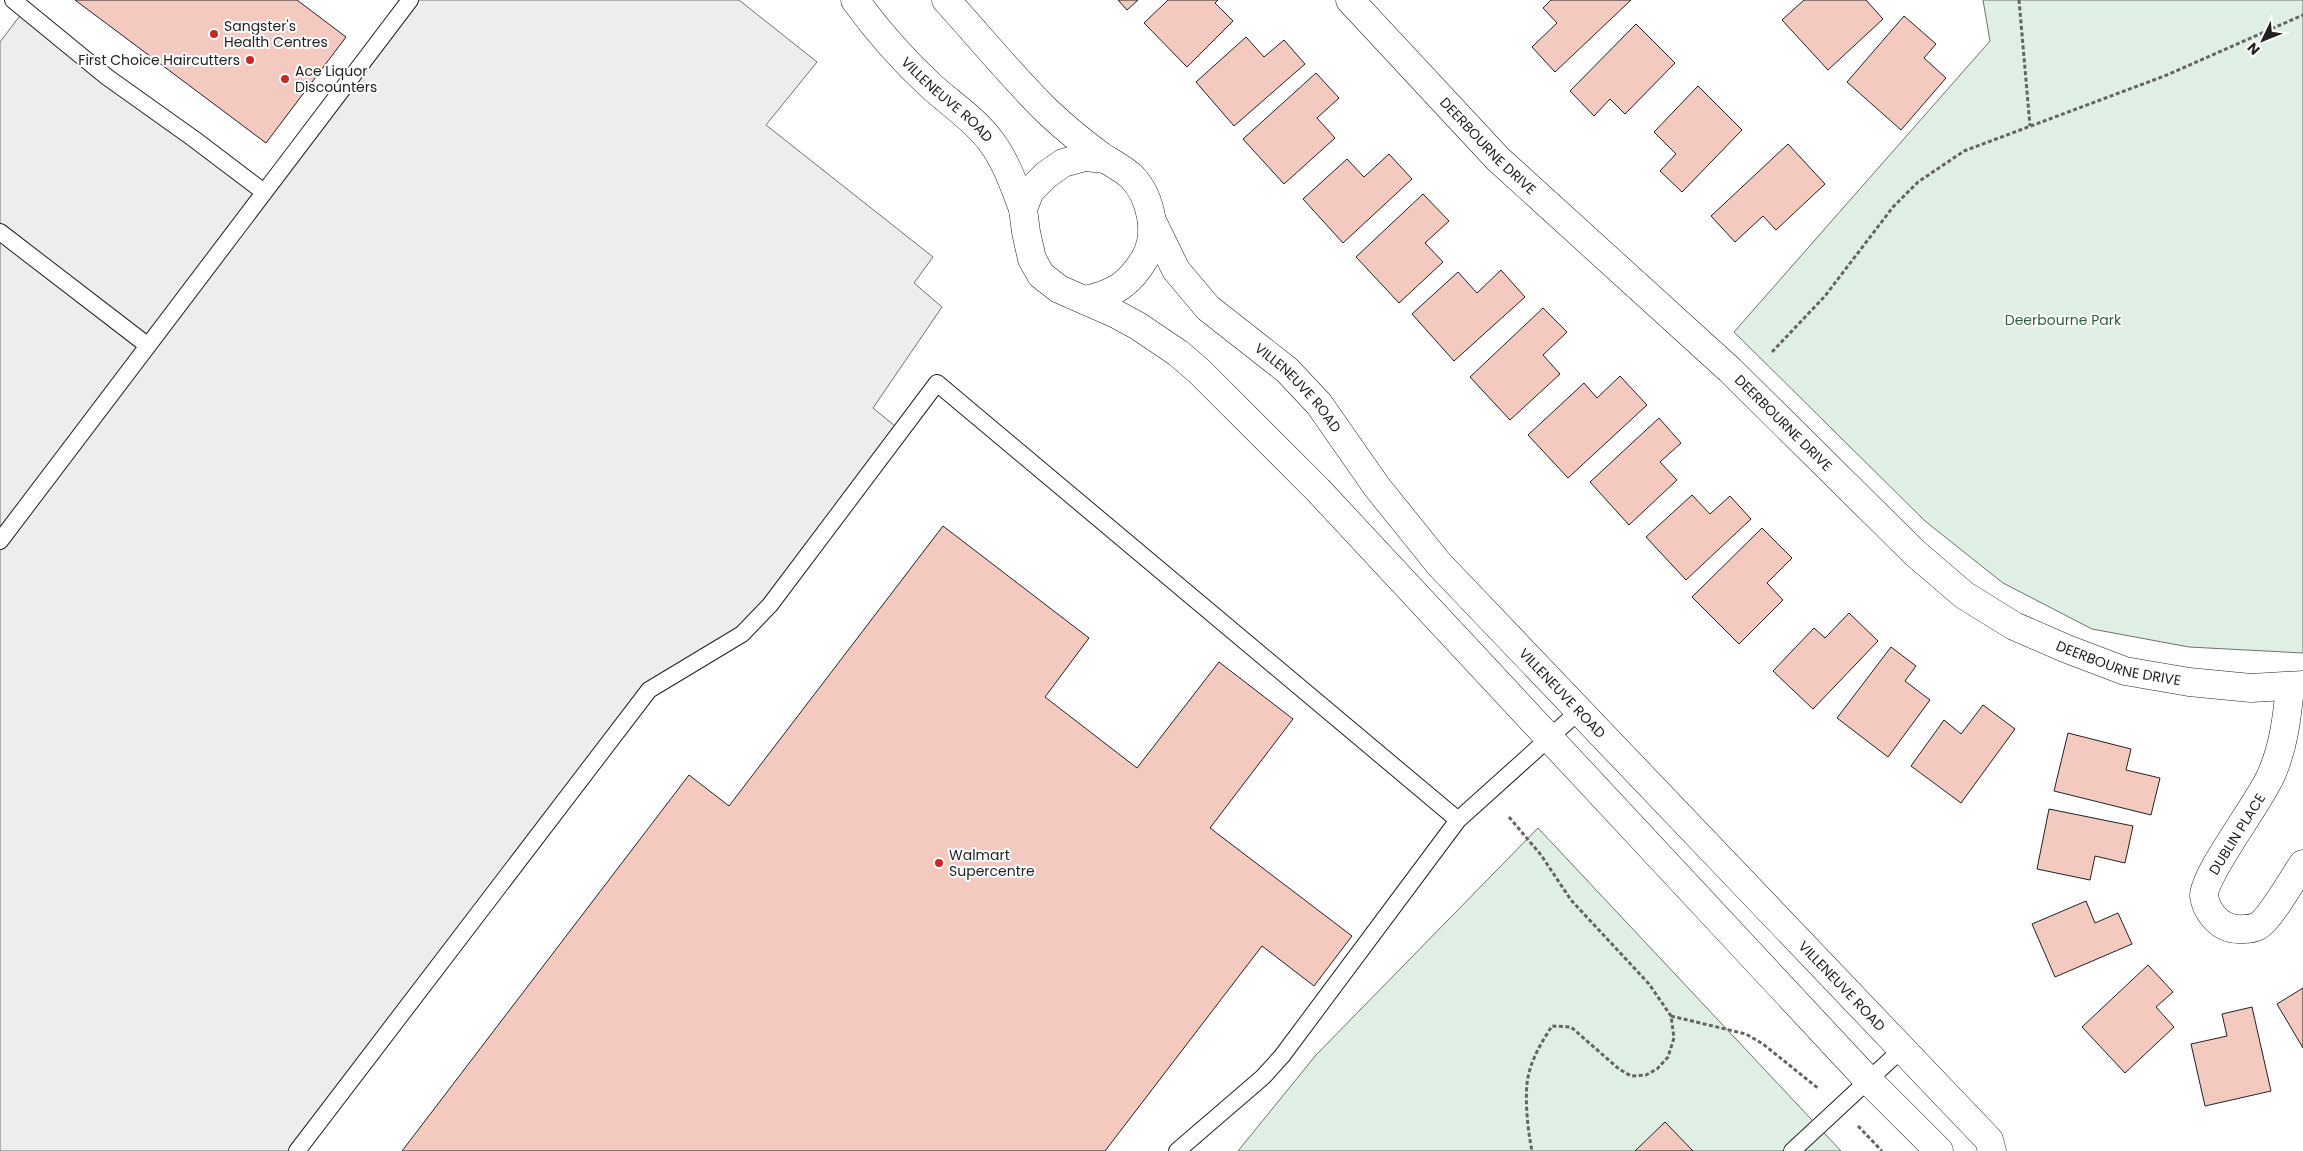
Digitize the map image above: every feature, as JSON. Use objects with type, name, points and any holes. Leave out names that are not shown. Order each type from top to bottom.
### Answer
[{"type":"main road","name":"VILLENEUVE ROAD","points":[[856,0],[881,36],[902,58],[973,121],[990,140],[1010,171],[1023,209]]},
{"type":"main road","points":[[946,0],[1047,111],[1075,137],[1132,177],[1145,197],[1152,221],[1152,242],[1140,267],[1126,283],[1107,295],[1085,300]]},
{"type":"main road","name":"DEERBOURNE DRIVE","points":[[1350,0],[1498,159],[1562,220],[1730,370],[1914,553],[1964,595],[2014,626],[2125,671],[2198,683],[2251,688],[2297,686]]},
{"type":"main road","points":[[1105,159],[1085,157],[1063,164],[1046,174],[1030,191],[1023,209],[1032,260],[1041,275],[1059,289],[1116,314],[1158,339],[1199,371],[1318,490],[1868,1080],[1939,1151]]},
{"type":"main road","name":"VILLENEUVE ROAD","points":[[1152,221],[1176,270],[1208,308],[1287,370],[1319,404],[1377,487],[1439,564],[1578,712],[1753,891],[1989,1140],[1992,1151]]},
{"type":"main road","name":"DUBLIN PLACE","points":[[2297,686],[2286,732],[2263,792],[2209,877],[2204,895],[2210,911],[2215,919],[2226,927],[2247,929],[2258,926],[2267,917],[2303,864]]},
{"type":"lane","points":[[13,0],[108,77],[264,192]]},
{"type":"lane","points":[[0,541],[405,2]]},
{"type":"lane","points":[[0,232],[147,345]]},
{"type":"lane","points":[[297,1151],[649,690],[742,634],[770,605],[937,384],[1458,820]]},
{"type":"lane","points":[[1177,1151],[1263,1077],[1282,1056],[1458,820],[1578,712]]},
{"type":"lane","points":[[1792,1151],[1902,1049]]},
{"type":"path","points":[[2019,0],[2030,126]]},
{"type":"path","points":[[1772,352],[1825,296],[1893,207],[1918,182],[1964,151],[2167,75],[2303,15]]},
{"type":"path","points":[[1509,817],[1541,855],[1571,900],[1648,984],[1671,1016],[1674,1038],[1668,1057],[1657,1069],[1646,1075],[1631,1076],[1619,1069],[1571,1027],[1552,1026],[1539,1047],[1527,1083],[1529,1137],[1532,1151]]},
{"type":"path","points":[[1671,1016],[1746,1034],[1762,1044],[1816,1086]]},
{"type":"path","points":[[1861,1129],[1882,1151]]},
{"type":"green space","name":"Deerbourne Park","points":[[1983,0],[2303,0],[2303,653],[2189,647],[2092,629],[2003,583],[1925,521],[1734,332],[1990,41]]},
{"type":"green space","points":[[1538,828],[1841,1151],[1238,1151],[1316,1055]]},
{"type":"shaded area","points":[[398,0],[739,0],[817,62],[766,125],[933,257],[914,283],[942,307],[873,408],[901,431],[770,605],[649,690],[297,1151],[0,1151],[0,42],[25,9],[264,192],[405,5]]},
{"type":"building","points":[[75,0],[297,0],[346,37],[266,143]]},
{"type":"building","points":[[1118,0],[1138,0],[1127,10]]},
{"type":"building","points":[[1168,0],[1218,0],[1215,3],[1233,21],[1187,67],[1144,23]]},
{"type":"building","points":[[1551,0],[1631,0],[1555,72],[1532,47],[1557,23],[1543,8]]},
{"type":"building","points":[[1804,0],[1866,0],[1883,19],[1828,70],[1782,20]]},
{"type":"building","points":[[1904,16],[1936,44],[1924,58],[1946,78],[1901,130],[1847,82]]},
{"type":"building","points":[[1636,24],[1675,63],[1625,114],[1610,99],[1594,116],[1570,91]]},
{"type":"building","points":[[1246,37],[1264,57],[1284,40],[1305,64],[1234,126],[1196,82]]},
{"type":"building","points":[[1316,73],[1339,98],[1317,118],[1335,138],[1284,184],[1243,139]]},
{"type":"building","points":[[1698,86],[1742,130],[1682,192],[1660,171],[1676,154],[1654,132]]},
{"type":"building","points":[[1788,144],[1825,184],[1776,230],[1763,216],[1735,242],[1711,216]]},
{"type":"building","points":[[1389,154],[1412,179],[1343,243],[1303,199],[1347,159],[1364,177]]},
{"type":"building","points":[[1423,194],[1449,221],[1425,243],[1443,262],[1399,303],[1356,257]]},
{"type":"building","points":[[1501,270],[1525,297],[1454,361],[1412,314],[1458,272],[1477,293]]},
{"type":"building","points":[[1543,308],[1567,332],[1543,355],[1560,374],[1510,420],[1470,377]]},
{"type":"building","points":[[1620,376],[1647,405],[1568,478],[1528,435],[1584,383],[1597,398]]},
{"type":"building","points":[[1659,418],[1681,443],[1660,462],[1677,480],[1629,525],[1590,482]]},
{"type":"building","points":[[1692,495],[1710,514],[1730,496],[1751,519],[1686,580],[1646,537]]},
{"type":"building","name":"Walmart Supercentre","points":[[943,526],[1089,638],[1045,697],[1137,768],[1219,662],[1293,719],[1210,828],[1352,936],[1314,986],[1262,946],[1105,1151],[402,1151],[689,775],[729,806]]},
{"type":"building","points":[[1762,528],[1792,558],[1767,583],[1783,600],[1739,644],[1692,597]]},
{"type":"building","points":[[1849,613],[1878,641],[1813,709],[1773,671],[1814,628],[1825,638]]},
{"type":"building","points":[[1891,647],[1916,666],[1905,681],[1930,700],[1888,757],[1837,718]]},
{"type":"building","points":[[1983,705],[2015,729],[1961,803],[1911,766],[1944,720],[1961,734]]},
{"type":"building","points":[[2068,733],[2131,749],[2126,770],[2160,778],[2151,815],[2054,791]]},
{"type":"building","points":[[2049,809],[2133,826],[2125,863],[2095,856],[2090,880],[2037,869]]},
{"type":"building","points":[[2086,901],[2095,923],[2118,913],[2132,944],[2055,977],[2032,924]]},
{"type":"building","points":[[2148,965],[2173,992],[2156,1007],[2174,1027],[2125,1073],[2082,1027]]},
{"type":"building","points":[[2303,988],[2303,1048],[2277,1004]]},
{"type":"building","points":[[2252,1007],[2271,1091],[2205,1106],[2191,1044],[2227,1036],[2222,1014]]},
{"type":"building","points":[[1665,1122],[1693,1151],[1635,1151]]},
{"type":"place","name":"Sangster's Health Centres","points":[[214,34]]},
{"type":"place","name":"First Choice Haircutters","points":[[250,60]]},
{"type":"place","name":"Ace Liquor Discounters","points":[[285,79]]},
{"type":"place","name":"Walmart Supercentre","points":[[939,863]]}]
